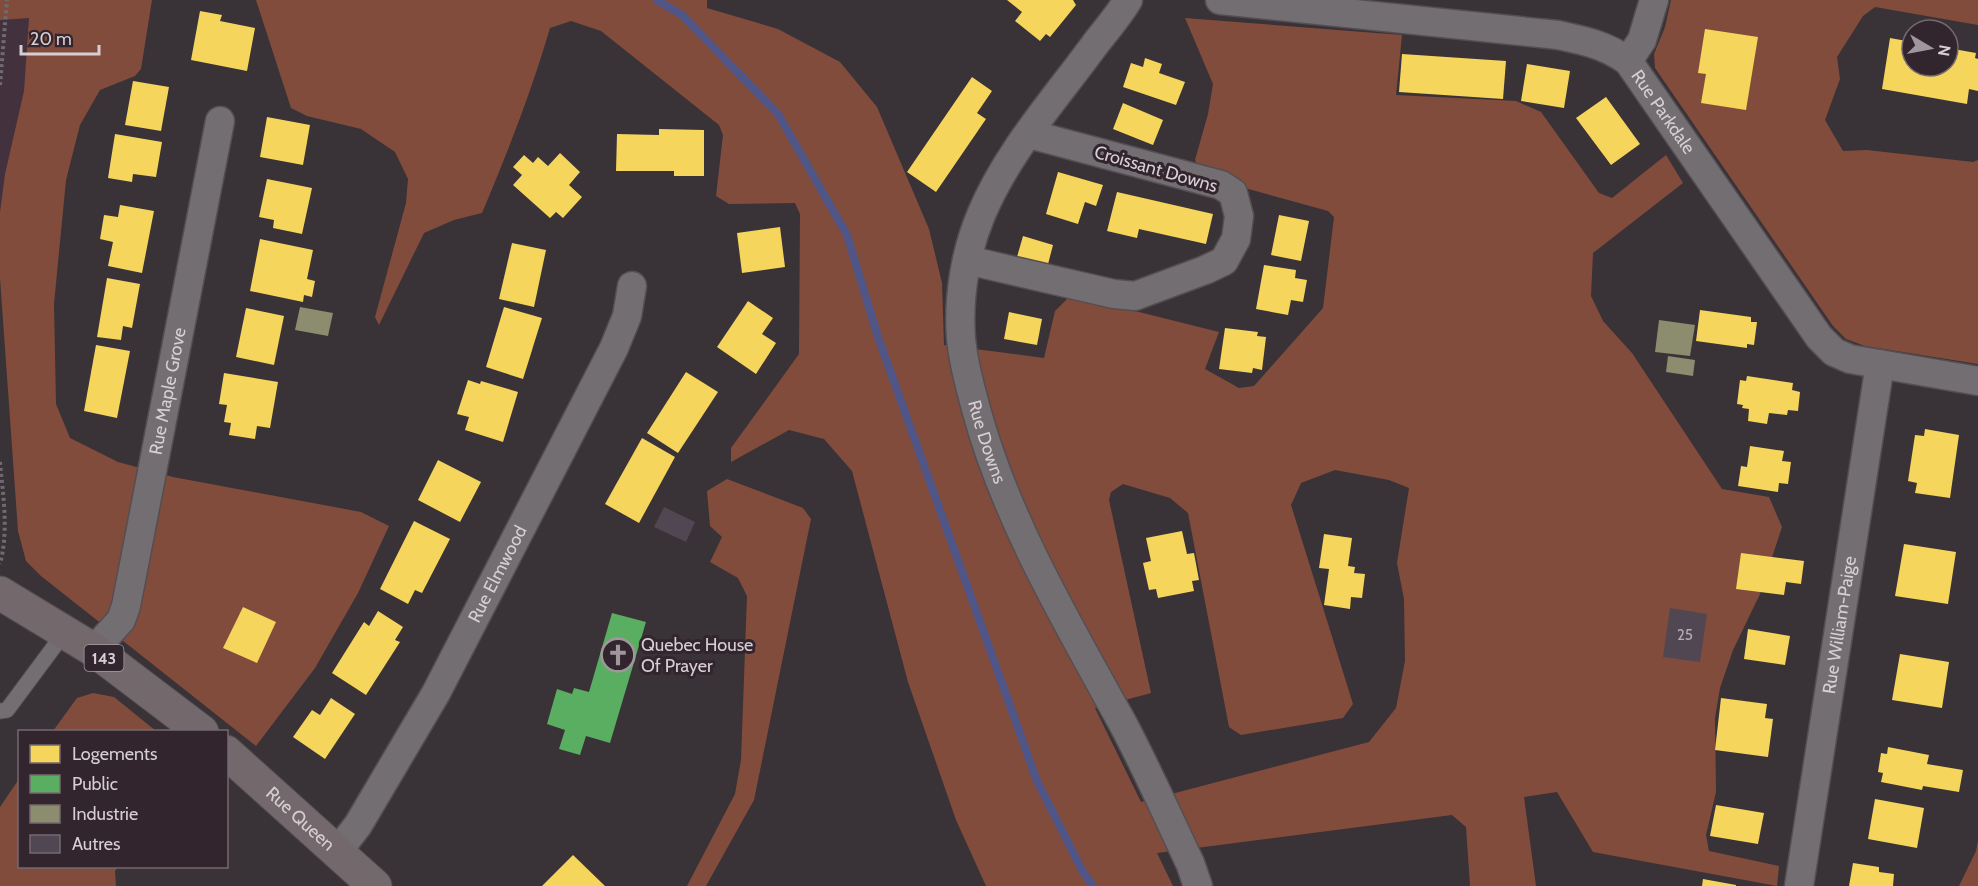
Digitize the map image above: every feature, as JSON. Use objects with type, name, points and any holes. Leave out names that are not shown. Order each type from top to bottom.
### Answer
[{"type":"main road","name":"143","points":[[0,593],[94,650],[199,730]]},
{"type":"main road","name":"Rue Queen","points":[[228,754],[375,886]]},
{"type":"street","name":"Rue Downs","points":[[1128,0],[1029,134],[997,183],[981,214],[970,246],[961,304],[962,339],[967,375],[984,440],[1009,504],[1073,634],[1125,727],[1190,863],[1198,886]]},
{"type":"street","name":"Rue Parkdale","points":[[1220,0],[1331,5],[1558,35],[1610,49],[1628,61],[1820,337],[1834,352],[1850,359],[1978,381]]},
{"type":"street","points":[[1628,61],[1642,40],[1654,0]]},
{"type":"street","name":"Rue Maple Grove","points":[[94,650],[121,620],[126,606],[220,121]]},
{"type":"street","name":"Croissant Downs","points":[[968,260],[1114,294],[1135,296],[1224,261],[1236,239],[1239,216],[1233,193],[1221,185],[1029,134]]},
{"type":"street","name":"Rue Elmwood","points":[[338,851],[358,825],[436,693],[614,348],[627,316],[632,286]]},
{"type":"street","name":"Rue William-Paige","points":[[1799,886],[1880,364]]},
{"type":"lane","points":[[0,711],[7,710],[65,632]]},
{"type":"path","points":[[0,85],[7,0]]},
{"type":"path","points":[[0,462],[6,519],[5,541],[0,565]]},
{"type":"shaded area","points":[[0,0],[152,0],[141,69],[135,76],[100,90],[80,125],[66,180],[54,304],[56,404],[70,438],[118,462],[173,477],[361,512],[389,526],[358,593],[315,668],[256,746],[41,576],[26,561],[18,531],[0,278],[0,212],[5,174],[24,91],[29,18],[0,20]]},
{"type":"shaded area","points":[[256,0],[707,0],[707,8],[778,29],[840,62],[877,107],[929,229],[942,283],[944,345],[1044,358],[1055,311],[1068,298],[1139,312],[1219,332],[1205,369],[1239,388],[1254,386],[1323,308],[1334,217],[1328,211],[1202,176],[1195,160],[1208,114],[1213,84],[1185,18],[1402,35],[1396,95],[1516,101],[1541,112],[1599,193],[1612,198],[1666,155],[1683,183],[1593,253],[1591,296],[1603,321],[1632,353],[1722,489],[1769,497],[1782,527],[1760,594],[1733,650],[1720,688],[1715,718],[1716,792],[1706,835],[1709,851],[1779,866],[1777,886],[1593,852],[1557,792],[1524,797],[1536,886],[1470,886],[1466,827],[1452,815],[1157,853],[1173,886],[986,886],[956,820],[908,682],[852,471],[824,439],[789,430],[731,462],[731,448],[799,354],[800,214],[795,203],[729,204],[716,196],[723,135],[719,125],[601,31],[571,21],[550,28],[519,122],[482,213],[454,220],[424,233],[379,325],[375,317],[406,203],[408,179],[395,152],[361,129],[307,116],[291,108]],"holes":[[[1335,470],[1389,480],[1409,488],[1397,563],[1404,599],[1405,661],[1396,708],[1369,742],[1141,802],[1095,708],[1151,693],[1109,500],[1111,492],[1123,484],[1170,498],[1188,513],[1229,727],[1241,735],[1343,718],[1353,704],[1291,505],[1301,483]]]},
{"type":"shaded area","points":[[1671,0],[1978,0],[1978,25],[1960,22],[1960,18],[1938,18],[1875,7],[1863,16],[1837,57],[1840,79],[1825,120],[1843,151],[1867,150],[1973,162],[1978,160],[1978,364],[1865,346],[1846,339],[1833,326],[1655,68],[1654,54],[1665,27]]},
{"type":"shaded area","points":[[29,17],[24,91],[5,174],[0,212],[0,20]]},
{"type":"shaded area","points":[[727,479],[803,508],[811,519],[754,800],[706,886],[687,886],[735,794],[741,760],[747,596],[738,578],[710,562],[722,537],[710,526],[707,491]]},
{"type":"shaded area","points":[[93,693],[114,697],[155,730],[54,730],[77,698]]},
{"type":"shaded area","points":[[18,780],[18,868],[117,868],[115,871],[116,886],[0,886],[0,807]]},
{"type":"shaded area","points":[[1978,840],[1978,886],[1959,886],[1976,851]]},
{"type":"building: Logements","points":[[1007,0],[1073,0],[1076,5],[1050,37],[1046,34],[1040,41],[1015,21],[1022,12]]},
{"type":"building: Logements","points":[[200,11],[222,15],[220,21],[255,28],[247,71],[191,60]]},
{"type":"building: Logements","points":[[1705,29],[1758,37],[1746,110],[1701,103],[1706,74],[1698,73]]},
{"type":"building: Logements","points":[[1890,38],[1900,40],[1900,78],[1960,78],[1960,50],[1976,53],[1978,91],[1969,89],[1967,104],[1882,89]]},
{"type":"building: Logements","points":[[1402,54],[1506,61],[1503,99],[1399,92]]},
{"type":"building: Logements","points":[[1145,58],[1162,64],[1159,73],[1185,82],[1176,105],[1123,87],[1131,63],[1143,67]]},
{"type":"building: Logements","points":[[1527,64],[1570,71],[1564,108],[1521,101]]},
{"type":"building: Logements","points":[[972,77],[992,91],[977,113],[986,119],[936,192],[907,172]]},
{"type":"building: Logements","points":[[133,81],[169,87],[161,131],[125,125]]},
{"type":"building: Logements","points":[[1606,97],[1640,144],[1611,165],[1576,118]]},
{"type":"building: Logements","points":[[1123,103],[1163,120],[1153,145],[1113,129]]},
{"type":"building: Logements","points":[[267,117],[310,125],[303,165],[260,157]]},
{"type":"building: Logements","points":[[659,129],[704,130],[704,176],[674,176],[674,171],[616,171],[617,134],[659,135]]},
{"type":"building: Logements","points":[[115,134],[162,142],[156,177],[133,174],[132,182],[108,178]]},
{"type":"building: Logements","points":[[560,153],[580,172],[569,185],[582,197],[563,218],[556,212],[550,218],[513,185],[522,175],[513,167],[524,155],[533,163],[538,157],[548,166]]},
{"type":"building: Logements","points":[[1058,172],[1103,185],[1096,206],[1085,202],[1078,224],[1046,214]]},
{"type":"building: Logements","points":[[267,179],[312,188],[302,234],[273,228],[274,220],[259,217]]},
{"type":"building: Logements","points":[[1117,192],[1213,214],[1206,244],[1139,229],[1137,238],[1107,231]]},
{"type":"building: Logements","points":[[120,205],[154,211],[142,273],[108,266],[113,242],[100,239],[104,215],[118,217]]},
{"type":"building: Logements","points":[[1279,215],[1309,221],[1301,261],[1271,255]]},
{"type":"building: Logements","points":[[780,227],[785,267],[742,273],[737,233]]},
{"type":"building: Logements","points":[[1023,236],[1053,245],[1046,272],[1015,264]]},
{"type":"building: Logements","points":[[260,239],[313,250],[307,279],[315,281],[312,297],[304,295],[303,302],[250,291]]},
{"type":"building: Logements","points":[[512,243],[546,250],[534,307],[499,299]]},
{"type":"building: Logements","points":[[1264,265],[1296,270],[1295,278],[1307,280],[1303,302],[1291,300],[1288,315],[1256,309]]},
{"type":"building: Logements","points":[[107,278],[140,284],[132,328],[123,326],[121,340],[97,337]]},
{"type":"building: Logements","points":[[748,301],[773,318],[762,334],[776,343],[756,374],[717,347]]},
{"type":"building: Logements","points":[[504,307],[542,318],[523,379],[486,367]]},
{"type":"building: Logements","points":[[246,308],[284,316],[274,365],[236,357]]},
{"type":"building: Logements","points":[[1700,310],[1751,317],[1751,322],[1757,322],[1754,345],[1747,344],[1747,348],[1696,341]]},
{"type":"building: Logements","points":[[1009,312],[1042,319],[1037,345],[1004,339]]},
{"type":"building: Logements","points":[[1225,328],[1258,332],[1257,336],[1266,337],[1262,370],[1253,368],[1252,373],[1219,369]]},
{"type":"building: Logements","points":[[96,345],[130,351],[117,418],[84,411]]},
{"type":"building: Logements","points":[[686,372],[718,392],[678,453],[647,433]]},
{"type":"building: Logements","points":[[224,373],[278,382],[270,428],[257,426],[255,439],[229,435],[231,423],[224,422],[227,405],[219,404]]},
{"type":"building: Logements","points":[[1747,376],[1793,383],[1792,390],[1800,392],[1798,411],[1788,410],[1787,415],[1769,413],[1767,424],[1748,421],[1749,409],[1737,404],[1740,380],[1746,381]]},
{"type":"building: Logements","points":[[468,380],[480,384],[481,381],[518,392],[503,442],[465,430],[469,417],[457,414]]},
{"type":"building: Logements","points":[[1925,429],[1959,435],[1950,498],[1915,493],[1917,483],[1908,481],[1915,435],[1924,436]]},
{"type":"building: Logements","points":[[642,438],[675,457],[639,523],[605,504]]},
{"type":"building: Logements","points":[[1750,446],[1784,451],[1782,461],[1791,462],[1788,484],[1779,483],[1778,492],[1738,486],[1741,466],[1747,467]]},
{"type":"building: Logements","points":[[438,460],[481,482],[460,522],[418,500]]},
{"type":"building: Logements","points":[[414,521],[450,539],[422,593],[415,590],[408,604],[380,589]]},
{"type":"building: Logements","points":[[1182,531],[1187,554],[1194,553],[1199,580],[1192,581],[1194,591],[1158,598],[1156,589],[1149,590],[1143,563],[1151,561],[1146,538]]},
{"type":"building: Logements","points":[[1324,534],[1352,538],[1348,566],[1355,567],[1354,573],[1365,574],[1362,598],[1351,597],[1350,609],[1324,605],[1329,569],[1319,568]]},
{"type":"building: Logements","points":[[1904,544],[1956,552],[1948,604],[1895,596]]},
{"type":"building: Logements","points":[[1741,553],[1804,561],[1801,584],[1786,582],[1784,595],[1736,589]]},
{"type":"building: Logements","points":[[243,607],[276,622],[257,663],[223,648]]},
{"type":"building: Logements","points":[[378,611],[403,627],[395,640],[400,642],[366,695],[332,673],[364,622],[369,626]]},
{"type":"building: Logements","points":[[1748,629],[1790,636],[1785,665],[1744,659]]},
{"type":"building: Logements","points":[[1900,654],[1949,662],[1942,708],[1892,700]]},
{"type":"building: Logements","points":[[331,698],[355,714],[325,759],[293,737],[312,710],[320,715]]},
{"type":"building: Logements","points":[[1721,698],[1767,704],[1765,718],[1773,719],[1768,757],[1715,750]]},
{"type":"building: Logements","points":[[1888,747],[1929,755],[1927,764],[1963,770],[1959,792],[1923,786],[1922,790],[1881,782],[1883,773],[1878,772],[1881,753],[1887,754]]},
{"type":"building: Logements","points":[[1875,799],[1924,808],[1917,848],[1868,839]]},
{"type":"building: Logements","points":[[1716,805],[1764,813],[1758,844],[1710,836]]},
{"type":"building: Logements","points":[[573,855],[605,886],[542,886]]},
{"type":"building: Logements","points":[[1853,863],[1879,867],[1879,872],[1894,874],[1893,886],[1849,886]]},
{"type":"building: Logements","points":[[1703,879],[1736,885],[1736,886],[1702,886]]},
{"type":"building: Public","name":"Quebec House Of Prayer","points":[[612,613],[646,622],[610,743],[586,736],[580,755],[559,749],[565,730],[547,724],[557,689],[572,694],[574,688],[589,692]]},
{"type":"building: Industrie","points":[[300,307],[333,313],[328,336],[295,330]]},
{"type":"building: Industrie","points":[[1659,320],[1695,325],[1690,356],[1655,352]]},
{"type":"building: Industrie","points":[[1668,356],[1695,360],[1693,376],[1666,372]]},
{"type":"building: Autres","points":[[664,507],[695,522],[686,542],[654,527]]},
{"type":"building: Autres","points":[[1670,608],[1707,614],[1700,662],[1663,657]]},
{"type":"waterway","points":[[657,0],[682,15],[778,114],[847,235],[878,337],[1037,781],[1083,872],[1093,886]]},
{"type":"place","name":"Quebec House Of Prayer","points":[[618,655]]}]
